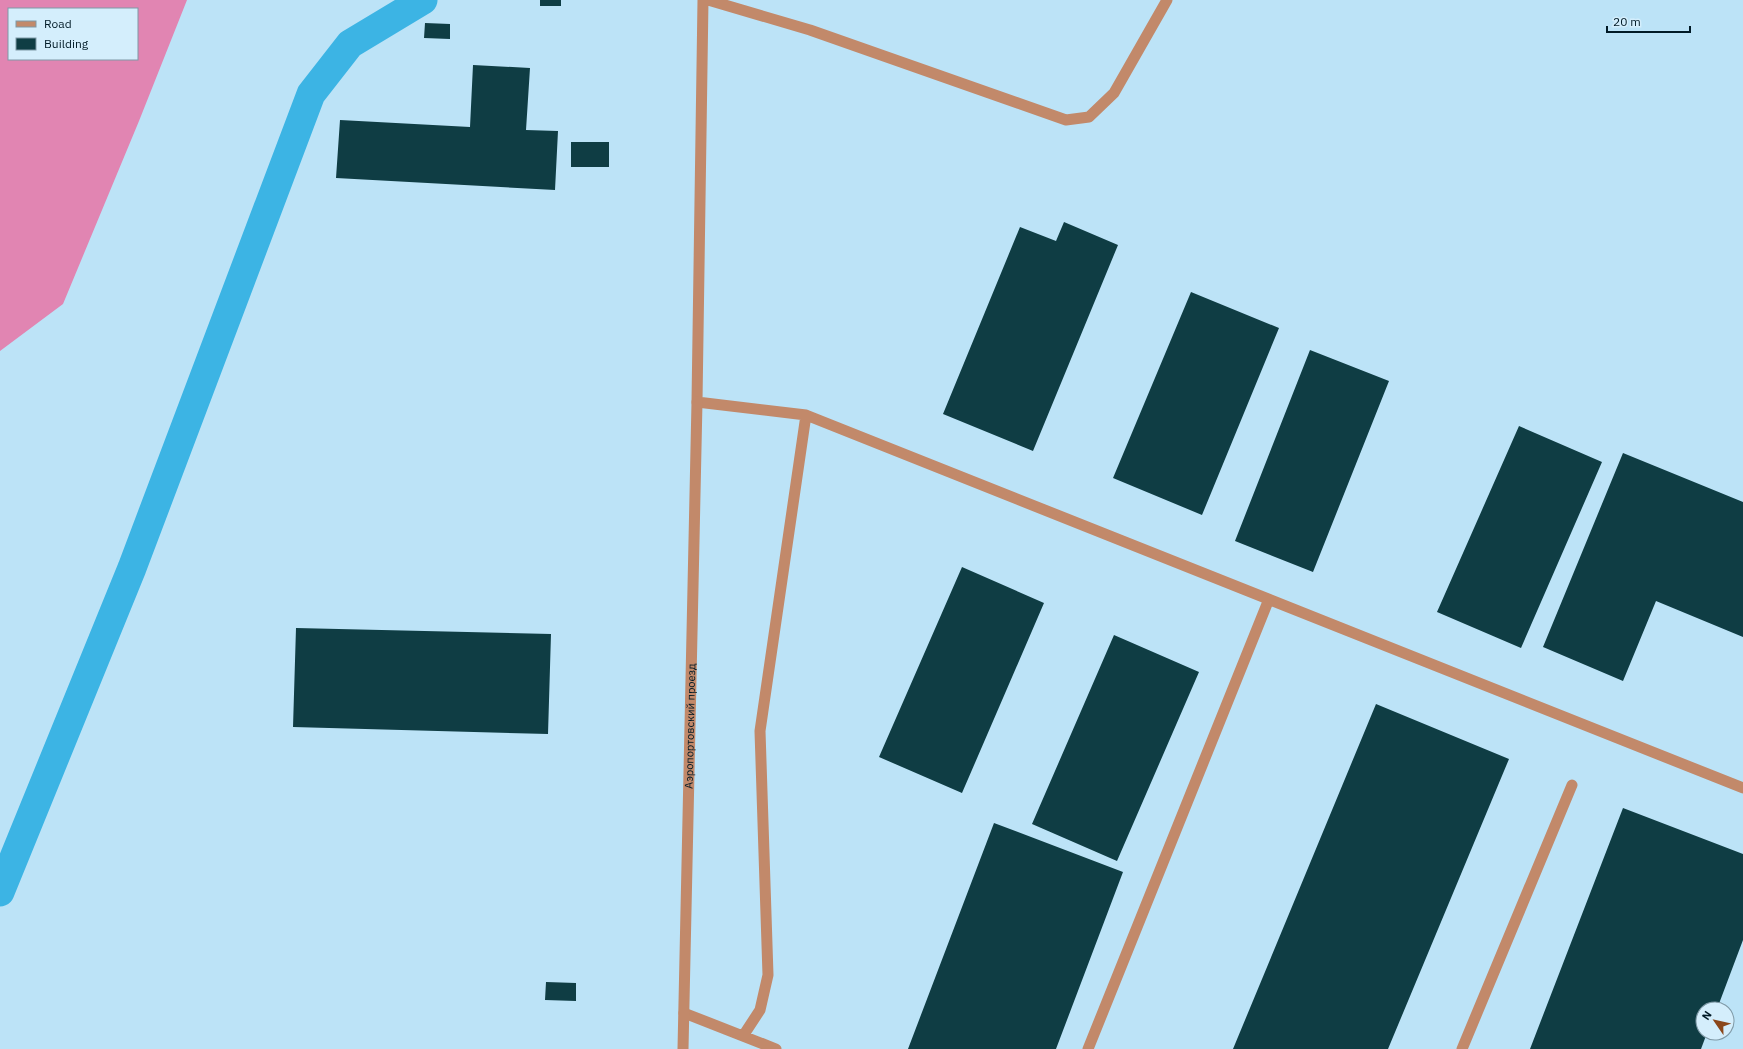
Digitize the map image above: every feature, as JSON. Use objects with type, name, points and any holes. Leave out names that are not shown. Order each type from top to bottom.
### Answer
[{"type":"street","name":"Аэропортовский проезд","points":[[683,1049],[697,402],[703,0]]},
{"type":"street","points":[[708,0],[810,30],[1066,120],[1089,117],[1114,93],[1167,0]]},
{"type":"street","points":[[697,402],[806,415],[1743,788]]},
{"type":"street","points":[[743,1036],[760,1010],[768,975],[760,731],[806,415]]},
{"type":"street","points":[[1088,1049],[1269,599]]},
{"type":"street","points":[[1462,1049],[1572,785]]},
{"type":"street","points":[[684,1012],[776,1049]]},
{"type":"shaded area","points":[[0,0],[187,0],[139,121],[63,304],[0,351]]},
{"type":"building","points":[[540,0],[561,0],[561,6],[540,6]]},
{"type":"building","points":[[425,23],[450,24],[450,39],[424,38]]},
{"type":"building","points":[[473,65],[530,68],[526,130],[558,131],[555,190],[336,178],[340,120],[470,127]]},
{"type":"building","points":[[571,142],[609,142],[609,167],[571,167]]},
{"type":"building","points":[[1064,222],[1118,245],[1033,451],[943,414],[1020,227],[1056,241]]},
{"type":"building","points":[[1191,292],[1279,328],[1202,515],[1113,478]]},
{"type":"building","points":[[1310,350],[1389,381],[1313,572],[1235,541]]},
{"type":"building","points":[[1519,426],[1602,462],[1521,648],[1437,612]]},
{"type":"building","points":[[1623,453],[1743,502],[1743,637],[1656,601],[1623,681],[1543,647]]},
{"type":"building","points":[[962,567],[1044,603],[962,793],[879,757]]},
{"type":"building","points":[[296,628],[551,634],[548,734],[293,727]]},
{"type":"building","points":[[1114,635],[1199,672],[1117,861],[1032,824]]},
{"type":"building","points":[[1376,704],[1509,759],[1388,1049],[1233,1049]]},
{"type":"building","points":[[1623,808],[1743,854],[1743,940],[1720,1001],[1695,1001],[1695,1041],[1704,1041],[1701,1049],[1530,1049]]},
{"type":"building","points":[[994,823],[1123,872],[1056,1049],[908,1049]]},
{"type":"building","points":[[546,982],[576,983],[576,1001],[545,1000]]},
{"type":"waterway","points":[[0,892],[132,568],[311,94],[350,44],[423,0]]}]
